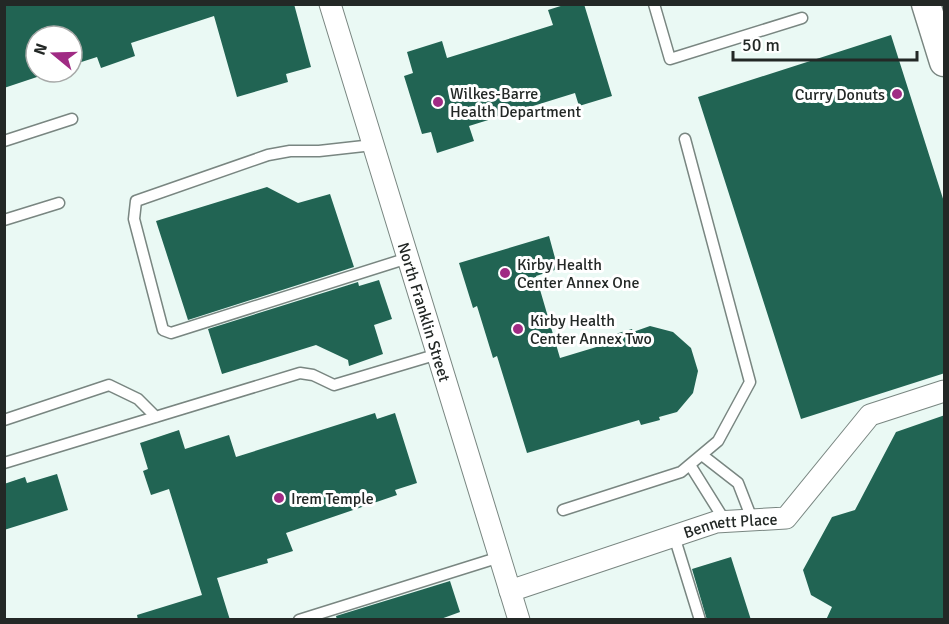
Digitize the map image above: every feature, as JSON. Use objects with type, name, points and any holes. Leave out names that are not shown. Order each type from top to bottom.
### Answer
[{"type":"street","name":"North Franklin Street","points":[[330,4],[519,620]]},
{"type":"street","points":[[931,10],[945,63]]},
{"type":"street","name":"Bennett Place","points":[[510,591],[725,521],[786,518],[870,415],[945,391]]},
{"type":"lane","points":[[654,4],[670,59],[802,18]]},
{"type":"lane","points":[[4,141],[72,119]]},
{"type":"lane","points":[[563,510],[681,472],[718,441],[750,382],[685,139]]},
{"type":"lane","points":[[373,145],[320,151],[290,151],[268,155],[136,201],[134,219],[163,330],[171,333],[408,258]]},
{"type":"lane","points":[[4,220],[59,203]]},
{"type":"lane","points":[[4,463],[300,373],[314,375],[334,386],[438,354]]},
{"type":"lane","points":[[4,420],[109,385],[138,399],[156,417]]},
{"type":"lane","points":[[702,455],[738,483],[752,519]]},
{"type":"lane","points":[[690,465],[725,521]]},
{"type":"lane","points":[[674,536],[700,620]]},
{"type":"lane","points":[[299,620],[500,558]]},
{"type":"building","points":[[4,4],[294,4],[311,67],[286,74],[288,82],[237,97],[214,16],[131,43],[135,56],[101,68],[97,57],[84,61],[84,24],[24,24],[24,81],[4,88]]},
{"type":"building","points":[[567,4],[584,4],[612,96],[579,106],[575,93],[469,126],[474,141],[437,153],[431,132],[422,134],[404,76],[413,73],[407,52],[442,41],[447,58],[553,25],[548,10]]},
{"type":"building","points":[[891,35],[945,205],[945,373],[801,419],[698,97]]},
{"type":"building","points":[[267,187],[298,203],[330,194],[354,267],[188,320],[156,221]]},
{"type":"building","points":[[549,236],[558,269],[536,276],[560,358],[613,342],[612,335],[632,329],[633,332],[650,326],[673,332],[691,348],[698,371],[693,393],[677,412],[659,417],[660,420],[641,425],[639,420],[527,453],[497,356],[493,358],[477,306],[473,308],[459,263]]},
{"type":"building","points":[[379,280],[392,319],[374,325],[383,354],[349,366],[348,360],[316,345],[222,374],[208,329],[358,282],[359,286]]},
{"type":"building","name":"Irem Temple","points":[[375,413],[377,419],[395,413],[417,483],[395,490],[397,495],[286,533],[293,551],[267,559],[268,563],[217,578],[230,620],[138,620],[137,615],[202,595],[169,489],[151,495],[143,471],[148,469],[140,443],[179,430],[185,449],[229,435],[236,457]]},
{"type":"building","points":[[945,415],[945,620],[826,620],[832,607],[811,595],[803,570],[832,517],[855,510],[896,432]]},
{"type":"building","points":[[57,474],[68,510],[4,530],[4,484],[25,477],[27,483]]},
{"type":"building","points":[[731,557],[751,620],[707,620],[692,569]]},
{"type":"building","points":[[450,581],[460,612],[438,620],[337,620],[336,616]]},
{"type":"place","name":"Curry Donuts","points":[[897,94]]},
{"type":"place","name":"Wilkes-Barre Health Department","points":[[438,102]]},
{"type":"place","name":"Kirby Health Center Annex One","points":[[505,273]]},
{"type":"place","name":"Kirby Health Center Annex Two","points":[[518,329]]},
{"type":"place","name":"Irem Temple","points":[[279,498]]}]
